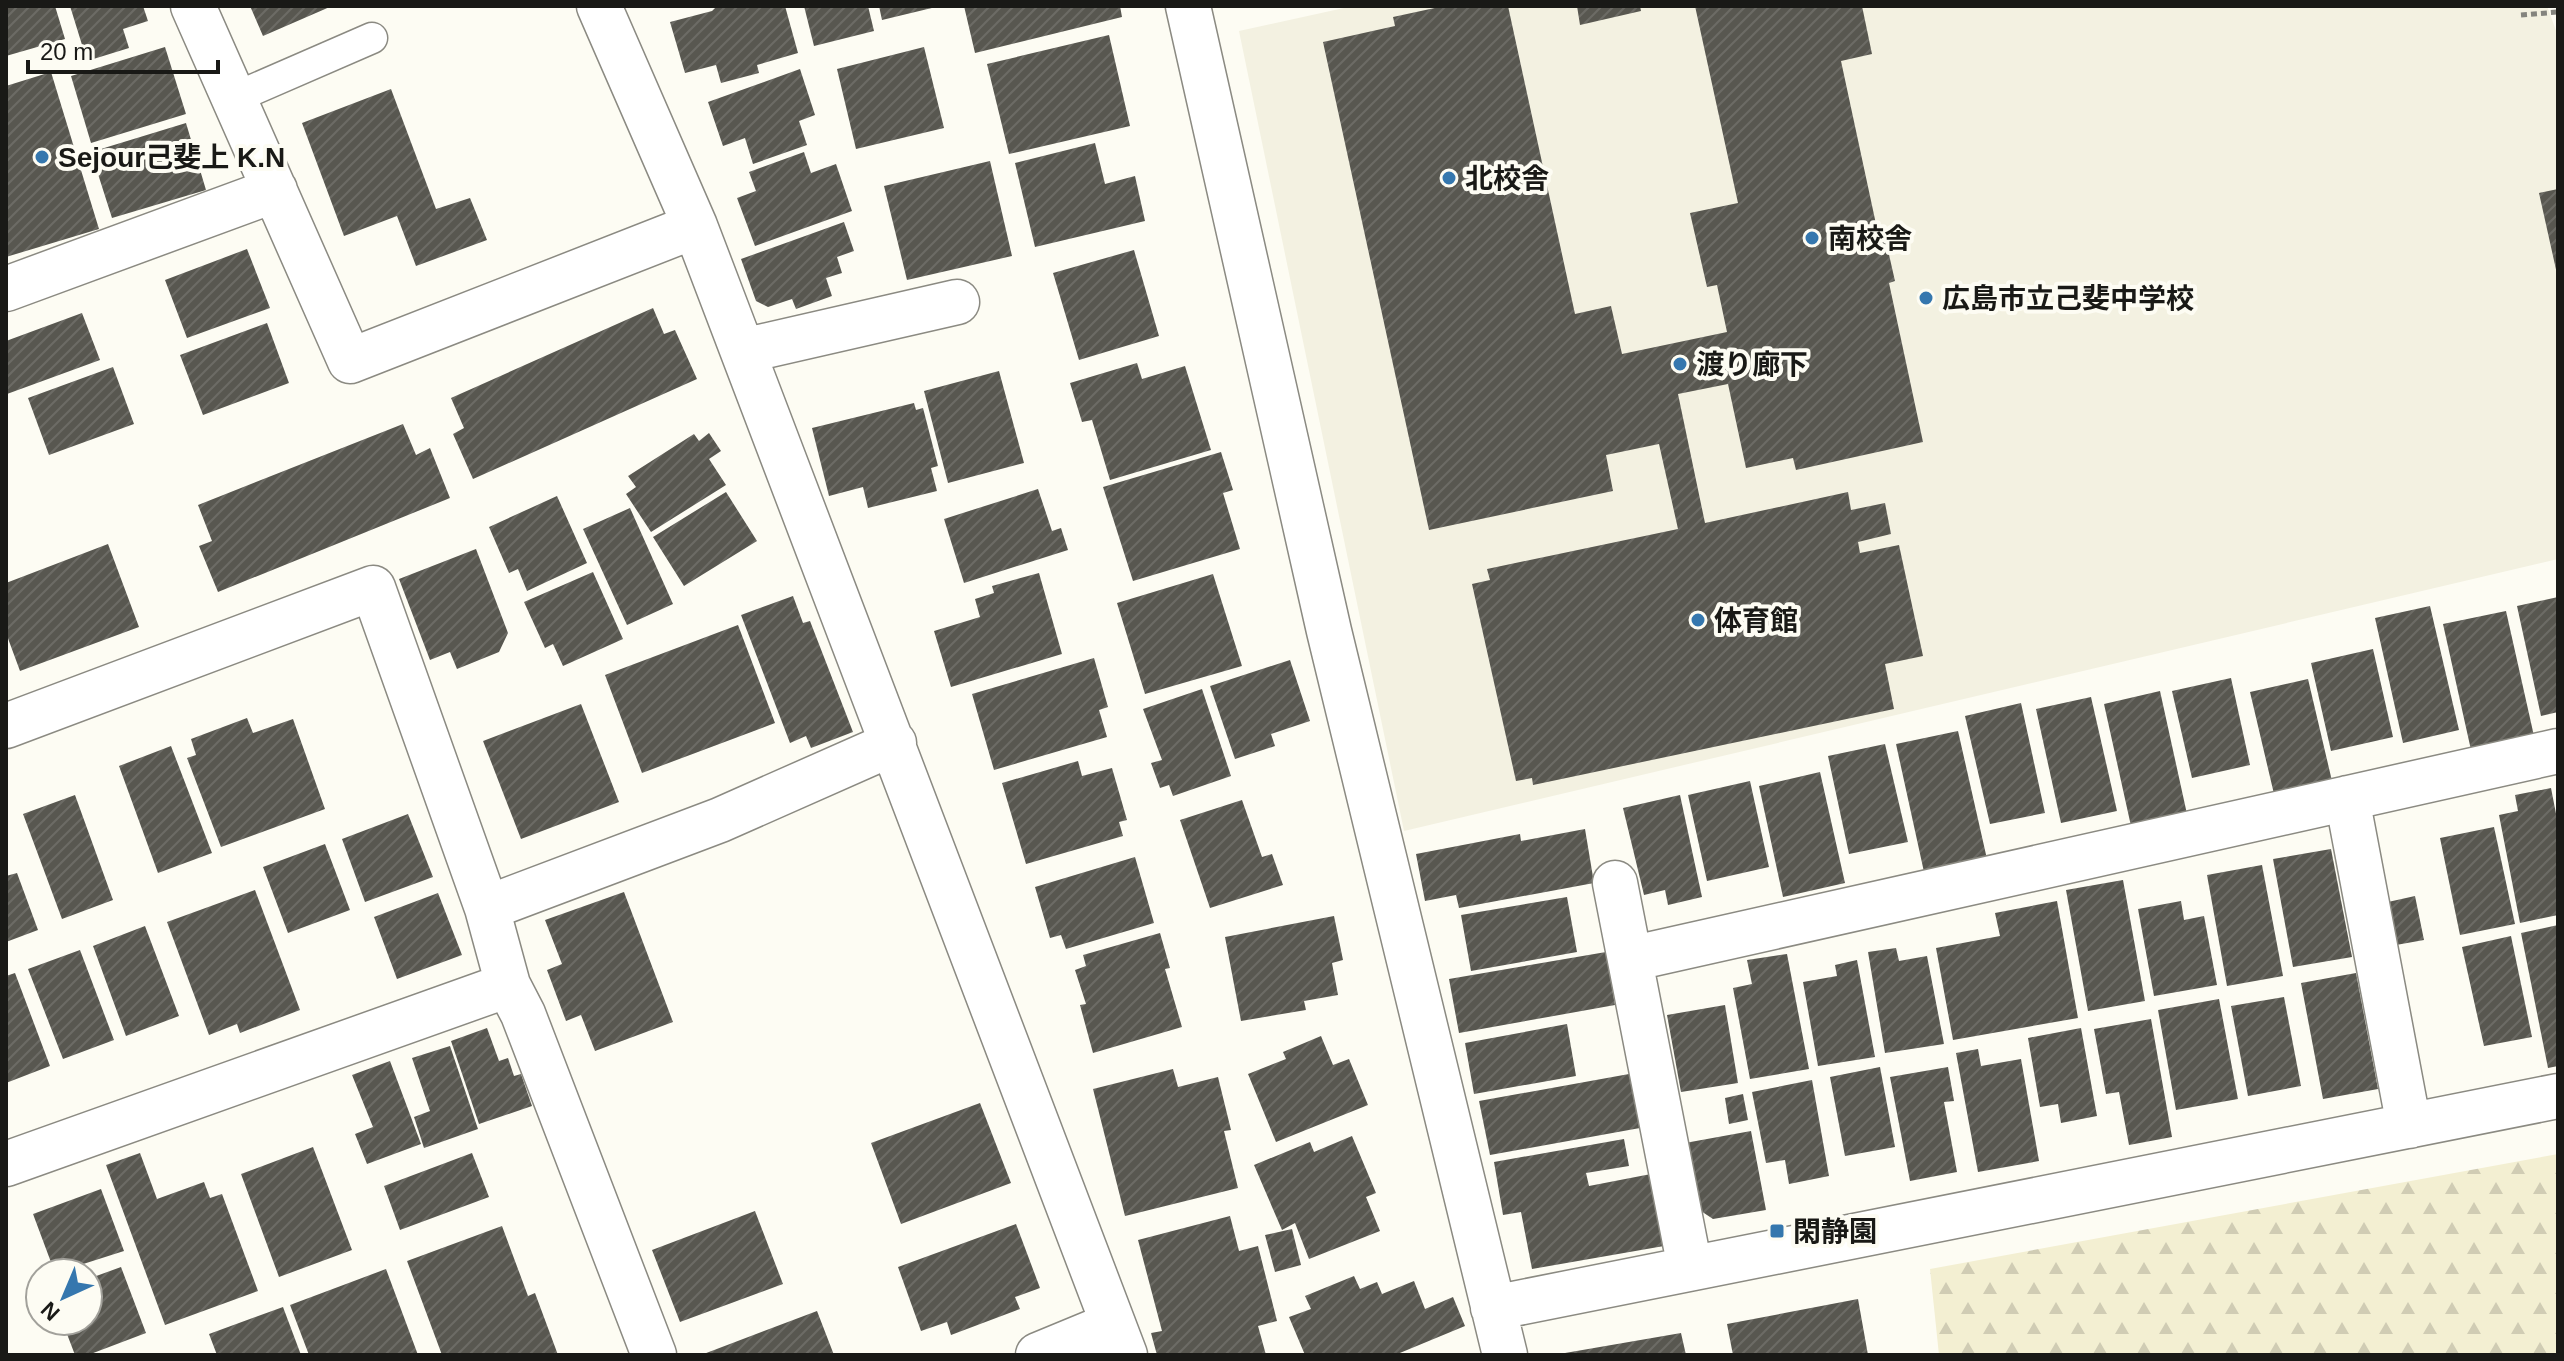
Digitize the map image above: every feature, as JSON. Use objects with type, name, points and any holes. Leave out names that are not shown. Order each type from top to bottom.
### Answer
[{"type":"street","points":[[193,6],[350,361],[695,226]]},
{"type":"street","points":[[599,6],[695,226],[1119,1340],[1038,1355]]},
{"type":"street","points":[[1188,6],[1329,631],[1505,1355]]},
{"type":"street","points":[[6,289],[275,190]]},
{"type":"street","points":[[743,351],[957,302]]},
{"type":"street","points":[[9,717],[373,588],[487,908],[508,985],[523,1014],[654,1355]]},
{"type":"street","points":[[487,908],[720,820],[894,743]]},
{"type":"street","points":[[1630,959],[2558,751]]},
{"type":"street","points":[[2347,798],[2409,1126]]},
{"type":"street","points":[[1615,883],[1690,1268]]},
{"type":"street","points":[[6,1164],[508,985]]},
{"type":"street","points":[[1493,1308],[2558,1096]]},
{"type":"lane","points":[[234,98],[372,38]]},
{"type":"path","points":[[2521,15],[2558,12]]},
{"type":"shaded area","name":"広島市立己斐中学校","points":[[1353,6],[2547,6],[2558,36],[2558,559],[1404,831],[1239,31]]},
{"type":"green space","points":[[2558,1154],[2558,1355],[1939,1355],[1930,1269]]},
{"type":"building","points":[[6,6],[55,6],[65,39],[6,56]]},
{"type":"building","points":[[70,6],[143,6],[148,21],[123,29],[129,48],[87,61]]},
{"type":"building","points":[[250,6],[332,6],[263,36]]},
{"type":"building","points":[[717,6],[785,6],[798,53],[757,65],[759,73],[721,83],[716,65],[685,73],[670,22],[712,11]]},
{"type":"building","points":[[804,6],[868,6],[874,31],[814,46]]},
{"type":"building","points":[[879,6],[936,6],[936,7],[882,20]]},
{"type":"building","points":[[964,6],[1120,6],[1122,17],[975,53]]},
{"type":"building","points":[[1444,6],[1508,6],[1575,314],[1611,306],[1622,354],[1727,332],[1717,285],[1707,287],[1690,213],[1738,203],[1695,6],[1862,6],[1872,54],[1841,61],[1879,238],[1885,237],[1895,281],[1889,283],[1923,442],[1796,470],[1793,458],[1746,468],[1728,384],[1678,394],[1705,523],[1848,492],[1851,510],[1885,503],[1891,534],[1858,542],[1860,553],[1899,545],[1923,656],[1885,664],[1894,709],[1533,785],[1532,778],[1516,781],[1472,584],[1490,580],[1487,569],[1678,529],[1659,444],[1606,455],[1613,491],[1429,530],[1323,42],[1395,26],[1393,17]]},
{"type":"building","points":[[1577,6],[1640,6],[1641,11],[1580,25]]},
{"type":"building","points":[[1109,35],[1130,126],[1009,154],[987,64]]},
{"type":"building","points":[[165,47],[186,114],[91,143],[71,76]]},
{"type":"building","points":[[924,47],[944,128],[856,149],[837,69]]},
{"type":"building","points":[[800,69],[815,115],[799,121],[807,145],[753,164],[745,138],[723,146],[708,102]]},
{"type":"building","name":"Sejour己斐上 K.N","points":[[51,72],[99,229],[6,257],[6,86]]},
{"type":"building","points":[[391,89],[436,209],[470,198],[487,240],[416,266],[397,216],[344,236],[302,123]]},
{"type":"building","points":[[186,123],[206,190],[112,218],[91,152]]},
{"type":"building","points":[[1095,143],[1105,184],[1135,176],[1145,221],[1035,247],[1015,163]]},
{"type":"building","points":[[804,152],[811,173],[836,164],[852,211],[755,246],[737,198],[756,191],[749,172]]},
{"type":"building","points":[[990,161],[1012,256],[907,280],[884,186]]},
{"type":"building","points":[[2558,189],[2558,274],[2557,274],[2539,193]]},
{"type":"building","points":[[844,222],[854,251],[837,257],[842,273],[826,278],[832,296],[796,309],[792,299],[768,307],[756,301],[741,259]]},
{"type":"building","points":[[247,249],[270,308],[187,338],[165,280]]},
{"type":"building","points":[[1134,250],[1159,336],[1079,360],[1053,273]]},
{"type":"building","points":[[653,308],[664,334],[675,330],[697,379],[473,479],[453,434],[464,428],[451,398]]},
{"type":"building","points":[[82,313],[100,360],[7,394],[6,341]]},
{"type":"building","points":[[267,323],[289,383],[203,415],[180,355]]},
{"type":"building","points":[[1137,363],[1142,379],[1185,366],[1211,450],[1110,480],[1092,420],[1082,422],[1070,383]]},
{"type":"building","points":[[113,367],[134,424],[49,455],[28,398]]},
{"type":"building","points":[[999,371],[1024,463],[948,483],[924,391]]},
{"type":"building","points":[[914,403],[916,410],[923,408],[938,466],[931,468],[937,491],[868,508],[863,487],[829,496],[812,428]]},
{"type":"building","points":[[403,424],[416,455],[430,448],[450,498],[218,592],[199,546],[212,541],[198,505]]},
{"type":"building","points":[[709,433],[721,451],[709,459],[726,485],[651,532],[626,494],[636,487],[628,476],[694,434],[699,441]]},
{"type":"building","points":[[1221,452],[1233,490],[1223,493],[1240,549],[1133,581],[1103,487]]},
{"type":"building","points":[[1038,489],[1052,531],[1061,528],[1068,550],[964,583],[944,519]]},
{"type":"building","points":[[726,492],[757,541],[684,586],[653,537]]},
{"type":"building","points":[[557,496],[587,563],[527,591],[518,569],[509,573],[489,527]]},
{"type":"building","points":[[630,508],[673,604],[627,625],[583,529]]},
{"type":"building","points":[[108,544],[139,627],[20,671],[6,633],[6,583]]},
{"type":"building","points":[[476,549],[508,633],[499,652],[457,669],[450,652],[430,660],[399,579]]},
{"type":"building","points":[[593,572],[623,639],[563,666],[553,644],[545,648],[524,602]]},
{"type":"building","points":[[1039,573],[1062,654],[951,687],[934,631],[980,617],[975,599],[994,593],[992,586]]},
{"type":"building","points":[[1213,574],[1242,666],[1145,694],[1117,603]]},
{"type":"building","points":[[793,596],[803,623],[810,621],[853,732],[811,748],[806,736],[790,743],[741,615]]},
{"type":"building","points":[[2558,597],[2558,712],[2541,716],[2517,606]]},
{"type":"building","points":[[2430,606],[2459,730],[2403,743],[2375,618]]},
{"type":"building","points":[[2506,611],[2534,736],[2471,750],[2443,624]]},
{"type":"building","points":[[738,625],[775,723],[642,773],[605,675]]},
{"type":"building","points":[[2373,649],[2393,737],[2331,751],[2311,663]]},
{"type":"building","points":[[1094,658],[1108,707],[1099,710],[1107,737],[994,770],[972,694]]},
{"type":"building","points":[[1290,660],[1310,721],[1271,734],[1275,746],[1235,759],[1210,686]]},
{"type":"building","points":[[2231,678],[2250,765],[2192,778],[2172,691]]},
{"type":"building","points":[[2308,679],[2332,781],[2274,794],[2250,692]]},
{"type":"building","points":[[1202,689],[1231,776],[1173,796],[1169,785],[1160,788],[1151,763],[1162,760],[1143,709]]},
{"type":"building","points":[[2160,691],[2187,814],[2131,826],[2104,704]]},
{"type":"building","points":[[2091,697],[2117,811],[2061,823],[2036,709]]},
{"type":"building","points":[[2021,703],[2045,813],[1990,824],[1965,716]]},
{"type":"building","points":[[581,704],[619,802],[521,839],[483,741]]},
{"type":"building","points":[[247,718],[253,733],[293,719],[325,809],[221,847],[187,758],[196,755],[191,739]]},
{"type":"building","points":[[1958,731],[1987,859],[1924,872],[1896,744]]},
{"type":"building","points":[[1885,744],[1908,842],[1849,854],[1828,756]]},
{"type":"building","points":[[171,746],[212,853],[158,873],[119,766]]},
{"type":"building","points":[[1078,761],[1082,776],[1112,768],[1127,820],[1119,822],[1123,836],[1026,864],[1002,783]]},
{"type":"building","points":[[1820,772],[1845,883],[1783,897],[1759,786]]},
{"type":"building","points":[[1750,781],[1769,867],[1707,881],[1688,795]]},
{"type":"building","points":[[2551,788],[2558,824],[2558,915],[2520,923],[2499,815],[2518,811],[2515,795]]},
{"type":"building","points":[[75,795],[113,900],[62,919],[23,814]]},
{"type":"building","points":[[1680,795],[1702,897],[1668,905],[1665,890],[1644,895],[1623,808]]},
{"type":"building","points":[[1242,800],[1262,857],[1272,854],[1283,885],[1210,908],[1180,820]]},
{"type":"building","points":[[408,814],[433,877],[365,902],[342,839]]},
{"type":"building","points":[[2494,827],[2515,924],[2460,935],[2440,838]]},
{"type":"building","points":[[1585,829],[1594,883],[1459,908],[1456,895],[1425,901],[1416,854],[1520,834],[1521,841]]},
{"type":"building","points":[[325,844],[350,910],[288,933],[263,867]]},
{"type":"building","points":[[2331,849],[2352,957],[2293,967],[2273,859]]},
{"type":"building","points":[[1135,857],[1154,923],[1066,949],[1061,935],[1050,938],[1035,887]]},
{"type":"building","points":[[2262,865],[2283,976],[2227,986],[2207,875]]},
{"type":"building","points":[[17,873],[38,930],[6,942],[6,876]]},
{"type":"building","points":[[2123,880],[2145,1001],[2088,1011],[2066,890]]},
{"type":"building","points":[[255,890],[300,1010],[240,1033],[237,1024],[209,1035],[167,922]]},
{"type":"building","points":[[624,892],[673,1022],[595,1051],[581,1015],[566,1021],[547,970],[562,964],[545,920]]},
{"type":"building","points":[[438,893],[462,955],[397,979],[374,917]]},
{"type":"building","points":[[2415,896],[2424,940],[2396,945],[2388,902]]},
{"type":"building","points":[[1567,897],[1577,952],[1471,971],[1461,915]]},
{"type":"building","points":[[2057,901],[2078,1018],[1953,1040],[1936,948],[2000,936],[1995,913]]},
{"type":"building","points":[[2181,901],[2184,920],[2204,916],[2217,985],[2154,996],[2138,909]]},
{"type":"building","points":[[1334,916],[1343,960],[1332,963],[1338,995],[1304,1001],[1306,1010],[1241,1021],[1225,937]]},
{"type":"building","points":[[2558,925],[2558,1066],[2548,1068],[2521,933]]},
{"type":"building","points":[[145,926],[179,1016],[126,1036],[93,946]]},
{"type":"building","points":[[1160,933],[1170,968],[1165,969],[1182,1027],[1093,1053],[1080,1005],[1086,1004],[1075,970],[1086,966],[1083,955]]},
{"type":"building","points":[[2511,936],[2532,1037],[2484,1046],[2462,947]]},
{"type":"building","points":[[1896,948],[1899,961],[1927,956],[1944,1044],[1885,1053],[1868,952]]},
{"type":"building","points":[[80,950],[114,1040],[63,1059],[28,969]]},
{"type":"building","points":[[1606,952],[1615,1005],[1459,1033],[1449,979]]},
{"type":"building","points":[[1787,954],[1809,1069],[1750,1079],[1733,988],[1752,984],[1747,960]]},
{"type":"building","points":[[1857,960],[1875,1057],[1818,1066],[1803,982],[1837,976],[1835,965]]},
{"type":"building","points":[[15,973],[50,1066],[6,1083],[6,976]]},
{"type":"building","points":[[2356,973],[2378,1089],[2323,1099],[2301,983]]},
{"type":"building","points":[[2284,997],[2301,1086],[2248,1096],[2231,1006]]},
{"type":"building","points":[[2219,999],[2238,1099],[2176,1110],[2158,1010]]},
{"type":"building","points":[[1725,1005],[1738,1083],[1681,1092],[1667,1015]]},
{"type":"building","points":[[2151,1019],[2172,1137],[2129,1145],[2119,1092],[2106,1094],[2094,1029]]},
{"type":"building","points":[[1567,1024],[1576,1076],[1474,1094],[1465,1043]]},
{"type":"building","points":[[487,1028],[499,1061],[508,1058],[514,1076],[521,1074],[532,1106],[479,1124],[451,1041]]},
{"type":"building","points":[[2081,1028],[2097,1116],[2061,1123],[2058,1104],[2040,1107],[2028,1038]]},
{"type":"building","points":[[1321,1036],[1333,1065],[1349,1059],[1368,1105],[1276,1142],[1248,1074],[1286,1059],[1283,1052]]},
{"type":"building","points":[[450,1046],[478,1129],[424,1148],[414,1117],[430,1111],[412,1058]]},
{"type":"building","points":[[1978,1049],[1981,1066],[2021,1059],[2039,1161],[1978,1172],[1956,1053]]},
{"type":"building","points":[[390,1061],[421,1144],[367,1164],[355,1134],[373,1127],[352,1075]]},
{"type":"building","points":[[1880,1067],[1895,1147],[1845,1156],[1830,1077]]},
{"type":"building","points":[[1948,1067],[1954,1101],[1944,1102],[1957,1172],[1910,1181],[1890,1077]]},
{"type":"building","points":[[1173,1069],[1178,1087],[1218,1077],[1231,1130],[1224,1131],[1238,1188],[1125,1216],[1093,1089]]},
{"type":"building","points":[[1629,1074],[1640,1128],[1490,1155],[1479,1101]]},
{"type":"building","points":[[1812,1080],[1829,1176],[1789,1184],[1785,1160],[1766,1163],[1752,1092]]},
{"type":"building","points":[[1743,1094],[1748,1120],[1729,1124],[1725,1098]]},
{"type":"building","points":[[980,1103],[1011,1183],[901,1224],[871,1143]]},
{"type":"building","points":[[1751,1131],[1766,1210],[1713,1219],[1698,1209],[1685,1143]]},
{"type":"building","points":[[1352,1136],[1376,1193],[1366,1197],[1380,1231],[1309,1259],[1295,1223],[1282,1230],[1254,1165],[1310,1142],[1314,1152]]},
{"type":"building","points":[[1624,1139],[1629,1166],[1586,1173],[1589,1186],[1651,1174],[1664,1246],[1532,1269],[1521,1212],[1503,1215],[1494,1162]]},
{"type":"building","points":[[313,1147],[352,1250],[279,1277],[241,1174]]},
{"type":"building","points":[[140,1153],[157,1199],[204,1182],[210,1198],[222,1194],[258,1291],[165,1325],[106,1165]]},
{"type":"building","points":[[472,1153],[489,1197],[400,1230],[384,1186]]},
{"type":"building","points":[[101,1189],[124,1251],[104,1257],[49,1257],[33,1214]]},
{"type":"building","points":[[755,1211],[783,1284],[680,1322],[652,1250]]},
{"type":"building","points":[[1230,1216],[1239,1251],[1258,1246],[1277,1321],[1258,1326],[1266,1355],[1157,1355],[1151,1333],[1162,1331],[1138,1240]]},
{"type":"building","points":[[1016,1224],[1040,1288],[1015,1297],[1020,1309],[951,1335],[947,1322],[921,1331],[898,1267]]},
{"type":"building","points":[[502,1226],[528,1296],[535,1293],[558,1355],[442,1355],[407,1261]]},
{"type":"building","points":[[1292,1229],[1301,1265],[1275,1272],[1265,1235]]},
{"type":"building","points":[[121,1267],[146,1333],[88,1355],[75,1355],[68,1337],[104,1337],[104,1273]]},
{"type":"building","points":[[386,1269],[418,1355],[309,1355],[290,1305]]},
{"type":"building","points":[[1354,1276],[1360,1289],[1377,1282],[1382,1294],[1414,1281],[1425,1309],[1453,1297],[1465,1326],[1395,1355],[1305,1355],[1289,1317],[1311,1309],[1305,1296]]},
{"type":"building","points":[[1858,1299],[1868,1355],[1733,1355],[1727,1324]]},
{"type":"building","points":[[283,1307],[301,1355],[217,1355],[209,1334]]},
{"type":"building","points":[[817,1311],[834,1355],[701,1355]]},
{"type":"building","points":[[1681,1333],[1686,1355],[1565,1355],[1565,1353]]},
{"type":"place","name":"Sejour己斐上 K.N","points":[[42,157]]},
{"type":"place","name":"北校舎","points":[[1449,178]]},
{"type":"place","name":"南校舎","points":[[1812,238]]},
{"type":"place","name":"広島市立己斐中学校","points":[[1926,298]]},
{"type":"place","name":"渡り廊下","points":[[1680,364]]},
{"type":"place","name":"体育館","points":[[1698,620]]},
{"type":"place","name":"閑静園","points":[[1777,1231]]}]
